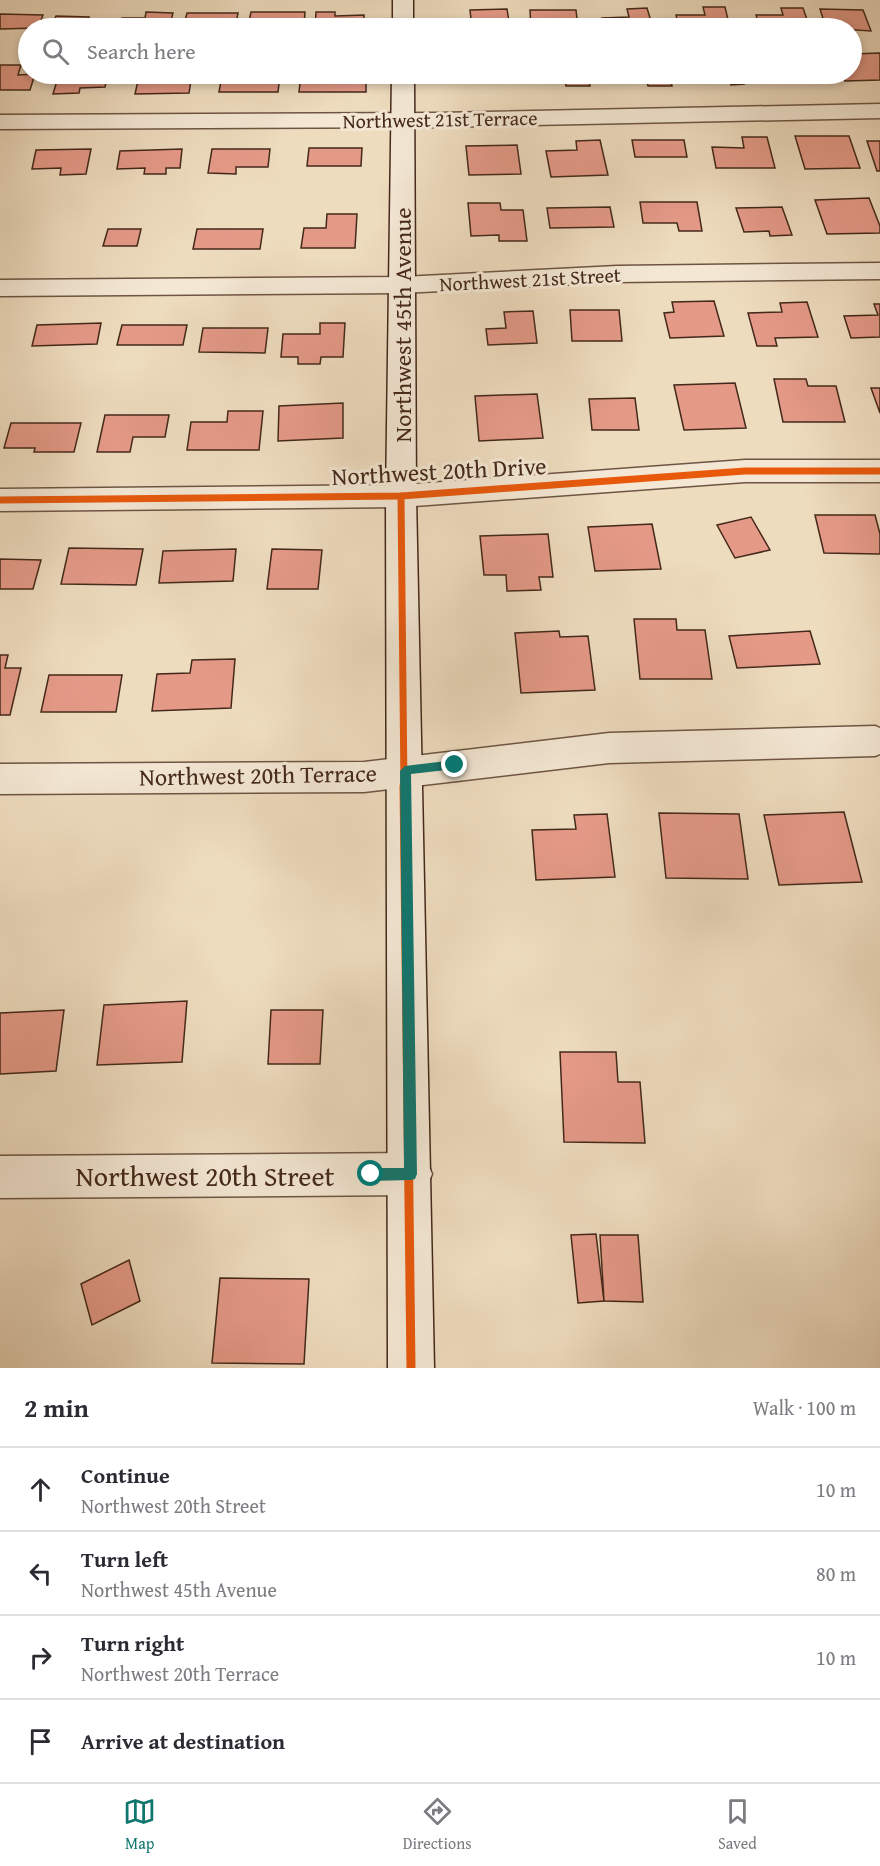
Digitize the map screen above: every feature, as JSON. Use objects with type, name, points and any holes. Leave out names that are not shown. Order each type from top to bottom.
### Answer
[{"type":"street","points":[[403,0],[403,18]]},
{"type":"street","name":"Northwest 45th Avenue","points":[[403,84],[401,495],[411,1174],[411,1368]]},
{"type":"street","name":"Northwest 21st Terrace","points":[[0,123],[403,120],[880,111]]},
{"type":"street","name":"Northwest 21st Street","points":[[0,288],[402,285],[617,274],[880,271]]},
{"type":"street","name":"Northwest 20th Drive","points":[[0,500],[401,495],[745,471],[880,471]]},
{"type":"street","name":"Northwest 20th Terrace","points":[[0,779],[364,777],[609,748],[875,741]]},
{"type":"street","name":"Northwest 20th Street","points":[[0,1177],[411,1174]]},
{"type":"building","points":[[703,7],[725,7],[728,18],[677,18],[676,15],[705,15]]},
{"type":"building","points":[[647,8],[650,18],[602,18],[629,17],[627,9]]},
{"type":"building","points":[[781,8],[803,8],[806,18],[757,18],[756,15],[783,15]]},
{"type":"building","points":[[507,9],[508,18],[471,18],[470,10]]},
{"type":"building","points":[[820,9],[863,10],[871,31],[862,30],[862,18],[823,18]]},
{"type":"building","points":[[530,10],[576,10],[577,18],[530,18]]},
{"type":"building","points":[[146,12],[173,13],[172,18],[145,18]]},
{"type":"building","points":[[251,12],[305,12],[305,18],[250,18]]},
{"type":"building","points":[[316,12],[335,12],[335,16],[364,15],[364,18],[316,18]]},
{"type":"building","points":[[187,13],[238,13],[237,18],[186,18]]},
{"type":"building","points":[[0,14],[43,15],[42,18],[18,18],[18,29],[0,29]]},
{"type":"building","points":[[56,16],[89,17],[89,18],[55,18]]},
{"type":"building","points":[[880,53],[880,80],[862,81],[862,54]]},
{"type":"building","points":[[0,65],[18,65],[18,84],[32,84],[30,90],[0,90]]},
{"type":"building","points":[[56,84],[106,84],[105,87],[80,88],[79,93],[53,94]]},
{"type":"building","points":[[137,84],[190,84],[189,93],[135,94]]},
{"type":"building","points":[[220,84],[279,84],[278,92],[219,92]]},
{"type":"building","points":[[300,84],[366,84],[366,92],[299,92]]},
{"type":"building","points":[[566,84],[590,84],[590,86],[566,86]]},
{"type":"building","points":[[648,84],[672,84],[672,86],[648,86]]},
{"type":"building","points":[[795,136],[849,136],[860,168],[805,169]]},
{"type":"building","points":[[742,137],[767,137],[775,168],[716,168],[712,147],[744,148]]},
{"type":"building","points":[[600,140],[608,175],[551,177],[546,151],[577,150],[576,141]]},
{"type":"building","points":[[632,140],[684,140],[687,157],[635,157]]},
{"type":"building","points":[[867,141],[880,141],[880,171],[877,171]]},
{"type":"building","points":[[517,145],[521,174],[469,175],[466,146]]},
{"type":"building","points":[[309,148],[362,148],[361,166],[307,166]]},
{"type":"building","points":[[91,149],[86,174],[60,175],[61,168],[32,169],[36,150]]},
{"type":"building","points":[[182,149],[180,168],[166,168],[166,174],[144,174],[145,168],[117,169],[120,151]]},
{"type":"building","points":[[212,149],[270,149],[268,167],[236,167],[236,174],[208,173]]},
{"type":"building","points":[[869,198],[880,226],[880,233],[827,234],[815,200]]},
{"type":"building","points":[[640,202],[697,202],[702,231],[679,231],[677,223],[643,223]]},
{"type":"building","points":[[468,203],[500,203],[501,210],[523,210],[527,241],[499,241],[499,235],[471,236]]},
{"type":"building","points":[[610,207],[614,227],[550,228],[547,208]]},
{"type":"building","points":[[782,207],[792,235],[770,236],[769,231],[744,232],[736,208]]},
{"type":"building","points":[[327,214],[357,214],[355,248],[301,248],[304,228],[326,228]]},
{"type":"building","points":[[108,229],[141,229],[137,246],[103,246]]},
{"type":"building","points":[[197,229],[263,229],[260,249],[193,249]]},
{"type":"building","points":[[714,301],[724,336],[670,338],[664,313],[674,312],[672,302]]},
{"type":"building","points":[[807,302],[818,337],[775,338],[777,346],[757,346],[748,313],[782,312],[780,303]]},
{"type":"building","points":[[874,304],[880,304],[880,337],[851,338],[844,316],[878,315]]},
{"type":"building","points":[[570,310],[619,310],[622,341],[572,341]]},
{"type":"building","points":[[533,311],[537,343],[488,345],[486,329],[506,328],[504,312]]},
{"type":"building","points":[[101,323],[97,344],[32,346],[37,325]]},
{"type":"building","points":[[320,323],[345,323],[343,357],[321,357],[320,364],[298,364],[298,357],[281,357],[283,334],[320,334]]},
{"type":"building","points":[[122,325],[187,325],[183,345],[117,345]]},
{"type":"building","points":[[203,328],[268,328],[265,353],[199,352]]},
{"type":"building","points":[[774,379],[806,379],[808,386],[836,386],[845,422],[783,422]]},
{"type":"building","points":[[735,383],[746,428],[684,430],[674,385]]},
{"type":"building","points":[[871,388],[880,388],[880,413]]},
{"type":"building","points":[[537,394],[543,438],[479,441],[475,396]]},
{"type":"building","points":[[635,398],[639,430],[592,430],[589,399]]},
{"type":"building","points":[[343,403],[343,438],[278,441],[279,406]]},
{"type":"building","points":[[228,411],[263,411],[259,450],[187,450],[191,422],[227,422]]},
{"type":"building","points":[[105,415],[169,415],[165,437],[133,437],[130,452],[97,452]]},
{"type":"building","points":[[11,423],[81,423],[74,452],[34,452],[35,448],[4,448]]},
{"type":"building","points":[[815,515],[875,515],[880,534],[880,554],[824,553]]},
{"type":"building","points":[[751,517],[770,550],[735,558],[717,525]]},
{"type":"building","points":[[652,524],[661,569],[595,571],[588,527]]},
{"type":"building","points":[[548,534],[553,577],[539,577],[541,590],[507,591],[506,575],[484,575],[480,536]]},
{"type":"building","points":[[69,548],[143,549],[136,585],[61,584]]},
{"type":"building","points":[[236,549],[233,581],[159,583],[163,551]]},
{"type":"building","points":[[272,549],[322,550],[318,589],[267,589]]},
{"type":"building","points":[[0,559],[41,560],[33,589],[0,589]]},
{"type":"building","points":[[634,619],[676,619],[677,630],[705,630],[712,679],[640,679]]},
{"type":"building","points":[[559,631],[560,637],[588,636],[595,690],[521,693],[515,633]]},
{"type":"building","points":[[810,631],[820,664],[737,668],[729,636]]},
{"type":"building","points":[[0,655],[8,655],[5,668],[21,668],[10,715],[0,715]]},
{"type":"building","points":[[235,659],[231,708],[152,711],[157,674],[190,673],[192,660]]},
{"type":"building","points":[[49,675],[122,675],[116,712],[41,712]]},
{"type":"building","points":[[844,812],[862,882],[779,885],[764,815]]},
{"type":"building","points":[[659,813],[739,814],[748,879],[666,878]]},
{"type":"building","points":[[607,814],[615,877],[536,880],[532,830],[576,829],[574,815]]},
{"type":"building","points":[[187,1001],[182,1062],[97,1065],[104,1005]]},
{"type":"building","points":[[64,1010],[56,1071],[0,1074],[0,1013]]},
{"type":"building","points":[[271,1010],[323,1010],[320,1064],[268,1064]]},
{"type":"building","points":[[560,1052],[616,1052],[618,1082],[640,1082],[645,1143],[564,1142]]},
{"type":"building","points":[[596,1234],[604,1301],[578,1303],[571,1235]]},
{"type":"building","points":[[600,1235],[638,1235],[643,1302],[604,1301]]},
{"type":"building","points":[[129,1260],[140,1301],[92,1325],[81,1284]]},
{"type":"building","points":[[220,1278],[309,1279],[304,1364],[212,1363]]},
{"type":"cycle path","points":[[0,500],[401,496],[745,471],[880,471]]},
{"type":"cycle path","points":[[401,496],[411,1368]]},
{"type":"route","points":[[371,1174],[411,1174],[405,771],[455,765]]}]
